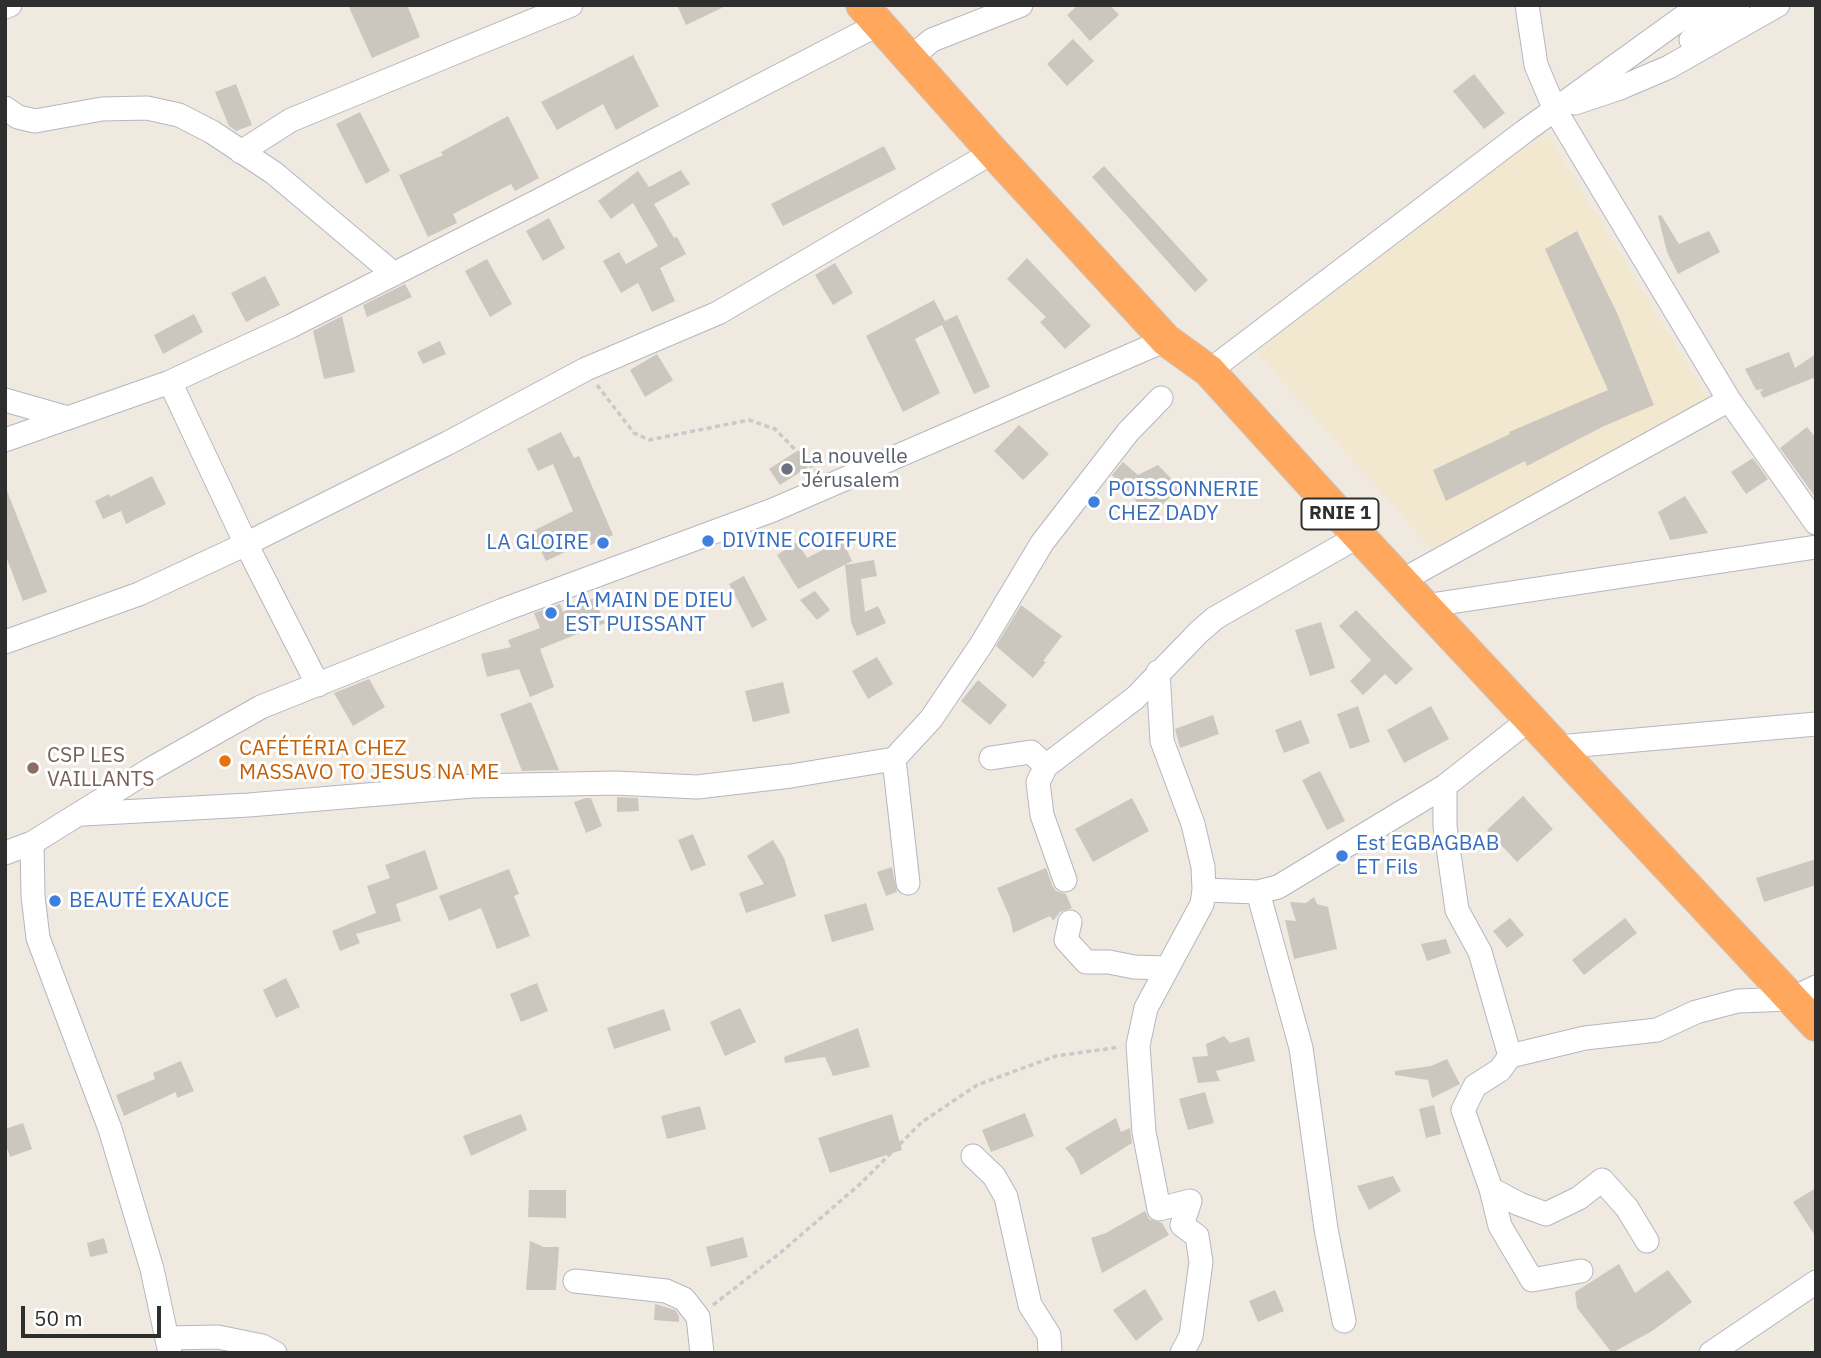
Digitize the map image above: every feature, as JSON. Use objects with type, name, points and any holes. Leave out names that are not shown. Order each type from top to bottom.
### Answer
[{"type":"highway","name":"RNIE 1","points":[[871,15],[1166,340],[1209,371],[1530,719],[1803,993],[1816,1026]]},
{"type":"street","points":[[241,152],[291,120],[571,5]]},
{"type":"street","points":[[910,58],[933,40],[1021,5]]},
{"type":"street","points":[[1527,5],[1536,65],[1555,110],[1729,400],[1816,523]]},
{"type":"street","points":[[1209,371],[1555,110],[1700,5]]},
{"type":"street","points":[[1691,40],[1726,10],[1738,5]]},
{"type":"street","points":[[1555,110],[1657,72],[1778,5]]},
{"type":"street","points":[[5,440],[170,382],[291,326],[394,274],[871,15]]},
{"type":"street","points":[[5,108],[18,117],[35,121],[102,109],[147,108],[179,115],[212,132],[274,173],[394,274]]},
{"type":"street","points":[[5,642],[139,594],[448,443],[586,369],[718,313],[993,152]]},
{"type":"street","points":[[5,853],[32,843],[151,769],[261,707],[503,610],[773,510],[1166,340]]},
{"type":"street","points":[[170,382],[246,544],[318,685]]},
{"type":"street","points":[[80,814],[249,805],[473,786],[616,783],[697,787],[791,776],[894,759],[931,719],[981,645],[1042,543],[1128,432],[1161,398]]},
{"type":"street","points":[[5,400],[68,418]]},
{"type":"street","points":[[1401,581],[1729,400]]},
{"type":"street","points":[[1065,880],[1042,815],[1038,782],[1046,766],[1135,698],[1158,672],[1215,618],[1359,536]]},
{"type":"street","points":[[1424,606],[1816,547]]},
{"type":"street","points":[[1158,672],[1162,741],[1193,824],[1203,867],[1205,890],[1202,904],[1146,1008],[1138,1045],[1144,1132],[1159,1209],[1190,1201],[1182,1224],[1197,1236],[1201,1262],[1191,1336],[1182,1353]]},
{"type":"street","points":[[1205,890],[1258,892],[1278,887],[1446,786],[1530,719]]},
{"type":"street","points":[[1558,747],[1816,724]]},
{"type":"street","points":[[990,758],[1031,752],[1046,766]]},
{"type":"street","points":[[894,759],[908,883]]},
{"type":"street","points":[[1446,786],[1445,826],[1457,910],[1480,952],[1510,1056]]},
{"type":"street","points":[[32,843],[33,896],[38,938],[110,1129],[152,1269],[169,1345],[218,1337],[262,1346],[275,1353]]},
{"type":"street","points":[[1258,892],[1301,1048],[1326,1229],[1344,1321]]},
{"type":"street","points":[[1070,922],[1066,940],[1086,962],[1167,968]]},
{"type":"street","points":[[1581,1271],[1532,1280],[1500,1226],[1491,1189],[1463,1110],[1475,1086],[1500,1070],[1510,1056],[1585,1038],[1657,1030],[1696,1012],[1738,1001],[1803,993]]},
{"type":"street","points":[[973,1156],[994,1176],[1006,1197],[1031,1305],[1049,1335],[1049,1353]]},
{"type":"street","points":[[1491,1189],[1546,1214],[1579,1198],[1602,1180],[1627,1208],[1647,1241]]},
{"type":"street","points":[[575,1281],[666,1291],[684,1299],[698,1317],[702,1353]]},
{"type":"street","points":[[1711,1353],[1816,1282]]},
{"type":"path","points":[[586,369],[634,433],[649,440],[663,439],[749,420],[775,429],[829,485]]},
{"type":"path","points":[[698,1317],[780,1253],[859,1185],[922,1122],[977,1085],[1056,1056],[1138,1045]]},
{"type":"shaded area","points":[[1545,131],[1709,400],[1432,549],[1257,352]]},
{"type":"building","points":[[348,5],[407,5],[420,37],[372,58]]},
{"type":"building","points":[[677,5],[728,5],[686,25]]},
{"type":"building","points":[[1078,5],[1110,5],[1119,15],[1090,41],[1067,15]]},
{"type":"building","points":[[1073,39],[1094,61],[1067,86],[1047,64]]},
{"type":"building","points":[[633,55],[659,106],[616,130],[603,104],[557,130],[541,102]]},
{"type":"building","points":[[1474,74],[1505,113],[1484,129],[1453,91]]},
{"type":"building","points":[[236,84],[252,125],[236,131],[229,126],[215,92]]},
{"type":"building","points":[[360,112],[390,171],[366,184],[336,124]]},
{"type":"building","points":[[508,116],[539,178],[515,191],[511,184],[453,214],[457,223],[428,237],[399,175],[443,155],[441,152]]},
{"type":"building","points":[[884,146],[896,169],[783,226],[771,204]]},
{"type":"building","points":[[1104,166],[1208,280],[1195,292],[1092,177]]},
{"type":"building","points":[[681,170],[690,184],[654,204],[686,254],[660,268],[675,301],[652,312],[638,283],[621,293],[603,261],[619,252],[626,264],[658,246],[633,203],[611,219],[598,201],[638,171],[649,187]]},
{"type":"building","points":[[1661,215],[1679,244],[1709,231],[1720,252],[1678,274],[1667,252],[1658,216]]},
{"type":"building","points":[[549,218],[565,248],[543,261],[526,231]]},
{"type":"building","points":[[1577,231],[1617,313],[1654,405],[1604,426],[1527,466],[1525,461],[1446,501],[1433,470],[1510,434],[1509,432],[1608,390],[1545,249]]},
{"type":"building","points":[[1027,258],[1091,326],[1065,349],[1040,322],[1046,317],[1007,279]]},
{"type":"building","points":[[487,259],[512,304],[490,317],[465,271]]},
{"type":"building","points":[[835,263],[853,293],[833,305],[815,275]]},
{"type":"building","points":[[265,276],[280,305],[246,322],[231,293]]},
{"type":"building","points":[[405,284],[412,297],[367,317],[363,305]]},
{"type":"building","points":[[934,300],[945,321],[957,315],[990,387],[974,394],[942,325],[915,339],[940,393],[903,412],[866,336]]},
{"type":"building","points":[[194,314],[203,332],[163,354],[154,335]]},
{"type":"building","points":[[342,316],[355,372],[324,379],[313,331]]},
{"type":"building","points":[[440,341],[446,354],[423,364],[417,352]]},
{"type":"building","points":[[1789,352],[1795,368],[1816,354],[1816,377],[1763,398],[1760,392],[1764,389],[1756,390],[1745,369]]},
{"type":"building","points":[[657,354],[673,380],[645,397],[630,370]]},
{"type":"building","points":[[1019,425],[1049,454],[1023,480],[994,451]]},
{"type":"building","points":[[1807,427],[1816,438],[1816,498],[1780,448]]},
{"type":"building","points":[[561,432],[574,458],[579,456],[613,535],[588,546],[586,542],[546,561],[531,532],[573,511],[553,464],[538,471],[527,449]]},
{"type":"building","points":[[797,451],[808,467],[780,485],[769,469]]},
{"type":"building","points":[[1753,458],[1768,479],[1746,494],[1731,472]]},
{"type":"building","points":[[1123,462],[1138,475],[1158,465],[1180,488],[1150,516],[1112,475]]},
{"type":"building","points":[[152,476],[166,504],[126,524],[121,511],[103,519],[95,501],[109,494],[110,497]]},
{"type":"building","points":[[5,486],[47,592],[23,601],[5,554]]},
{"type":"building","points":[[1685,496],[1708,533],[1670,540],[1658,512]]},
{"type":"building","points":[[842,540],[852,561],[798,589],[777,555],[797,542],[807,558]]},
{"type":"building","points":[[874,560],[877,576],[861,579],[865,612],[878,606],[886,623],[857,636],[851,622],[845,565]]},
{"type":"building","points":[[744,576],[767,620],[752,628],[729,584]]},
{"type":"building","points":[[815,591],[830,610],[817,620],[800,600]]},
{"type":"building","points":[[594,598],[605,623],[540,649],[554,687],[530,697],[519,669],[487,677],[481,654],[511,647],[508,640],[540,628],[534,613],[560,604],[563,612]]},
{"type":"building","points":[[1021,605],[1062,636],[1033,678],[996,646]]},
{"type":"building","points":[[1356,610],[1413,669],[1396,685],[1385,674],[1363,695],[1350,681],[1371,660],[1339,626]]},
{"type":"building","points":[[1321,622],[1335,668],[1310,676],[1295,630]]},
{"type":"building","points":[[877,657],[893,684],[868,699],[852,671]]},
{"type":"building","points":[[369,679],[385,707],[353,726],[334,693]]},
{"type":"building","points":[[978,680],[1007,705],[990,725],[961,701]]},
{"type":"building","points":[[783,682],[790,713],[753,722],[745,691]]},
{"type":"building","points":[[531,702],[559,770],[522,771],[500,714]]},
{"type":"building","points":[[1358,706],[1370,742],[1350,749],[1337,714]]},
{"type":"building","points":[[1431,706],[1449,739],[1404,763],[1387,730]]},
{"type":"building","points":[[1213,715],[1219,734],[1180,748],[1175,729]]},
{"type":"building","points":[[1301,720],[1310,743],[1284,753],[1275,730]]},
{"type":"building","points":[[1320,771],[1345,821],[1327,830],[1302,780]]},
{"type":"building","points":[[1523,796],[1553,829],[1517,862],[1487,830]]},
{"type":"building","points":[[617,797],[638,798],[639,811],[617,812]]},
{"type":"building","points":[[591,798],[602,826],[586,833],[574,802]]},
{"type":"building","points":[[1132,798],[1149,831],[1093,862],[1075,829]]},
{"type":"building","points":[[693,834],[706,865],[691,871],[678,840]]},
{"type":"building","points":[[773,840],[784,858],[796,896],[746,913],[739,893],[764,884],[747,856]]},
{"type":"building","points":[[425,850],[438,889],[396,904],[401,921],[356,934],[360,943],[340,951],[332,931],[376,913],[367,886],[390,878],[385,865]]},
{"type":"building","points":[[1816,859],[1816,885],[1764,902],[1756,878]]},
{"type":"building","points":[[892,867],[897,892],[886,896],[877,872]]},
{"type":"building","points":[[1046,868],[1052,885],[1056,891],[1066,894],[1072,908],[1060,912],[1053,921],[1050,916],[1013,933],[1010,918],[997,888]]},
{"type":"building","points":[[509,869],[519,894],[514,896],[530,936],[497,949],[481,908],[449,921],[439,896]]},
{"type":"building","points":[[1314,897],[1317,904],[1328,907],[1337,949],[1294,959],[1285,920],[1296,921],[1290,902],[1306,903]]},
{"type":"building","points":[[866,903],[874,930],[832,942],[824,915]]},
{"type":"building","points":[[1510,918],[1524,935],[1507,948],[1493,931]]},
{"type":"building","points":[[1625,918],[1637,933],[1584,975],[1572,960]]},
{"type":"building","points":[[1446,939],[1451,953],[1427,961],[1421,944]]},
{"type":"building","points":[[286,978],[300,1007],[276,1018],[263,990]]},
{"type":"building","points":[[537,983],[548,1011],[521,1022],[510,994]]},
{"type":"building","points":[[740,1008],[756,1042],[725,1056],[710,1022]]},
{"type":"building","points":[[664,1009],[671,1030],[614,1049],[607,1028]]},
{"type":"building","points":[[858,1028],[870,1067],[833,1076],[825,1057],[785,1063],[784,1057]]},
{"type":"building","points":[[1224,1036],[1230,1043],[1249,1037],[1255,1061],[1216,1071],[1220,1081],[1198,1083],[1192,1057],[1208,1056],[1206,1044]]},
{"type":"building","points":[[1447,1059],[1460,1084],[1432,1098],[1428,1080],[1395,1075],[1395,1071],[1431,1066]]},
{"type":"building","points":[[181,1061],[194,1091],[177,1098],[176,1092],[124,1116],[116,1095],[155,1079],[153,1073]]},
{"type":"building","points":[[1205,1092],[1214,1123],[1188,1130],[1179,1099]]},
{"type":"building","points":[[1434,1105],[1441,1134],[1426,1138],[1419,1109]]},
{"type":"building","points":[[700,1106],[706,1129],[667,1139],[661,1116]]},
{"type":"building","points":[[1025,1113],[1034,1136],[991,1152],[982,1130]]},
{"type":"building","points":[[521,1114],[527,1130],[471,1156],[463,1136]]},
{"type":"building","points":[[892,1114],[902,1150],[830,1173],[818,1138]]},
{"type":"building","points":[[1116,1118],[1121,1132],[1130,1128],[1132,1143],[1081,1175],[1074,1159],[1065,1148]]},
{"type":"building","points":[[23,1123],[32,1149],[10,1157],[5,1142],[5,1129]]},
{"type":"building","points":[[1393,1176],[1401,1191],[1369,1210],[1357,1186]]},
{"type":"building","points":[[1816,1188],[1816,1237],[1793,1202]]},
{"type":"building","points":[[529,1190],[566,1190],[566,1218],[528,1217]]},
{"type":"building","points":[[1145,1211],[1149,1219],[1162,1223],[1169,1235],[1102,1273],[1091,1238],[1106,1233]]},
{"type":"building","points":[[743,1237],[748,1257],[711,1267],[706,1247]]},
{"type":"building","points":[[104,1238],[108,1253],[90,1257],[87,1243]]},
{"type":"building","points":[[530,1241],[544,1247],[559,1247],[556,1290],[526,1290]]},
{"type":"building","points":[[1619,1264],[1635,1293],[1668,1270],[1692,1302],[1652,1331],[1612,1353],[1577,1308],[1575,1292]]},
{"type":"building","points":[[1145,1289],[1163,1319],[1136,1341],[1113,1310]]},
{"type":"building","points":[[1275,1290],[1284,1311],[1258,1322],[1249,1301]]},
{"type":"building","points":[[655,1304],[675,1310],[679,1322],[654,1320]]},
{"type":"place","name":"La nouvelle Jérusalem","points":[[787,469]]},
{"type":"place","name":"POISSONNERIE CHEZ DADY","points":[[1094,502]]},
{"type":"place","name":"DIVINE COIFFURE","points":[[708,541]]},
{"type":"place","name":"LA GLOIRE","points":[[603,543]]},
{"type":"place","name":"LA MAIN DE DIEU EST PUISSANT","points":[[551,613]]},
{"type":"place","name":"CAFÉTÉRIA CHEZ MASSAVO TO JESUS NA ME","points":[[225,761]]},
{"type":"place","name":"CSP LES VAILLANTS","points":[[33,768]]},
{"type":"place","name":"Est EGBAGBAB ET Fils","points":[[1342,856]]},
{"type":"place","name":"BEAUTÉ EXAUCE","points":[[55,901]]}]
